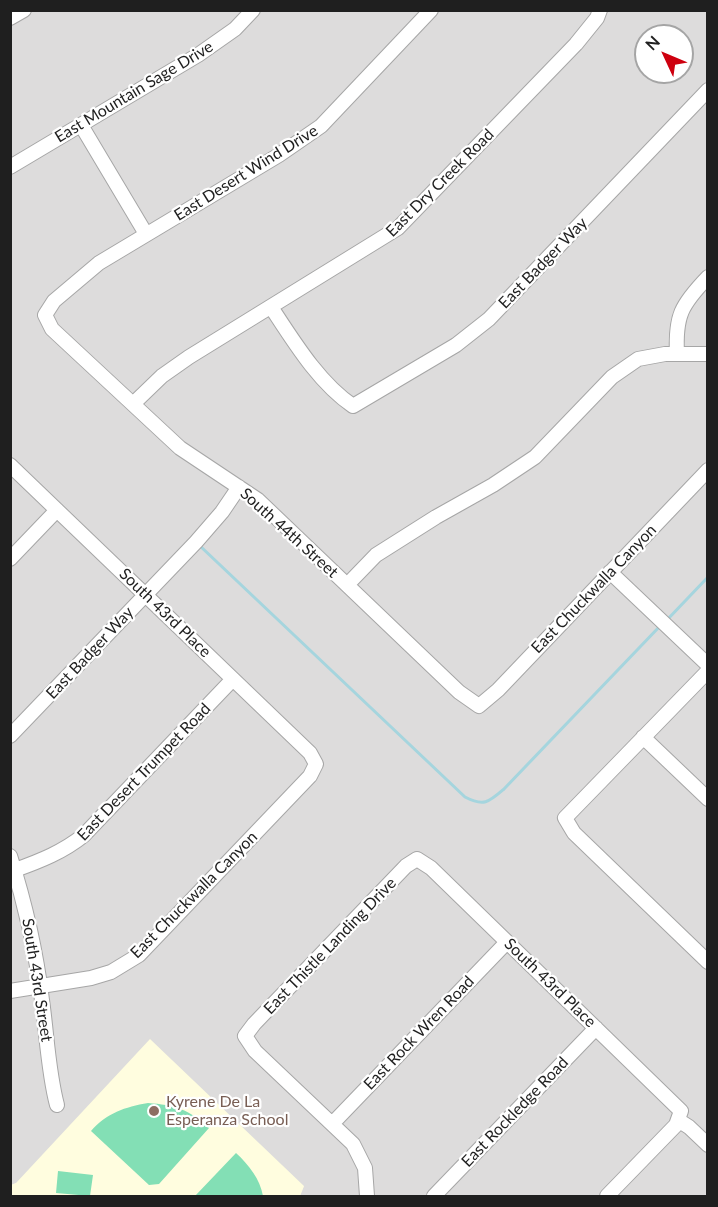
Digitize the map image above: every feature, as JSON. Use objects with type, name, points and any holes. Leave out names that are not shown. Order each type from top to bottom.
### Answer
[{"type":"street","points":[[10,18],[24,10]]},
{"type":"street","name":"East Mountain Sage Drive","points":[[10,167],[219,41],[253,10]]},
{"type":"street","name":"East Desert Wind Drive","points":[[45,315],[54,301],[99,264],[279,155],[321,126],[431,10]]},
{"type":"street","name":"East Dry Creek Road","points":[[134,404],[162,376],[398,228],[576,44],[597,18],[600,10]]},
{"type":"street","name":"East Badger Way","points":[[271,307],[311,364],[341,397],[353,406],[472,334],[497,311],[708,90]]},
{"type":"street","points":[[81,124],[146,234]]},
{"type":"street","points":[[677,354],[678,318],[689,297],[708,277]]},
{"type":"street","name":"South 44th Street","points":[[45,315],[52,328],[180,448],[258,500],[459,692],[479,706]]},
{"type":"street","points":[[346,585],[376,555],[535,457],[612,377],[638,359],[677,354],[708,354]]},
{"type":"street","name":"South 43rd Place","points":[[10,465],[310,753],[316,764]]},
{"type":"street","name":"East Chuckwalla Canyon","points":[[479,706],[498,690],[708,470]]},
{"type":"street","name":"East Badger Way","points":[[10,736],[211,525],[239,487]]},
{"type":"street","points":[[10,559],[57,510]]},
{"type":"street","points":[[610,572],[708,665]]},
{"type":"street","points":[[708,671],[565,818],[574,833],[708,962]]},
{"type":"street","name":"East Desert Trumpet Road","points":[[15,870],[71,846],[84,835],[233,679]]},
{"type":"street","points":[[643,737],[708,799]]},
{"type":"street","name":"East Chuckwalla Canyon","points":[[10,991],[91,978],[111,972],[139,955],[310,776],[316,764]]},
{"type":"street","name":"South 43rd Street","points":[[10,856],[26,912],[40,986],[52,1086],[57,1105]]},
{"type":"street","name":"South 43rd Place","points":[[417,859],[431,868],[596,1028],[708,1145]]},
{"type":"street","name":"East Thistle Landing Drive","points":[[332,1124],[255,1051],[245,1036],[406,866],[417,859]]},
{"type":"street","name":"East Rock Wren Road","points":[[332,1124],[507,942]]},
{"type":"street","name":"East Rockledge Road","points":[[434,1197],[596,1028]]},
{"type":"street","points":[[607,1197],[676,1125],[679,1115]]},
{"type":"street","points":[[332,1124],[353,1144],[359,1155],[367,1178],[367,1197]]},
{"type":"shaded area","points":[[11,11],[707,11],[707,1196],[300,1196],[304,1186],[16,1183],[11,1185]]},
{"type":"shaded area","name":"Kyrene De La Esperanza School","points":[[150,1039],[304,1186],[300,1196],[11,1196],[11,1185],[16,1183]]},
{"type":"green space","points":[[148,1103],[181,1109],[195,1116],[209,1128],[159,1184],[149,1185],[91,1131],[103,1120],[117,1112]]},
{"type":"green space","points":[[236,1153],[253,1173],[263,1196],[195,1196]]},
{"type":"green space","points":[[58,1171],[93,1175],[90,1196],[56,1193]]},
{"type":"waterway","points":[[199,545],[465,797],[477,802],[486,802],[504,789],[661,625]]},
{"type":"waterway","points":[[666,621],[708,577]]},
{"type":"place","name":"Kyrene De La Esperanza School","points":[[154,1111]]}]
